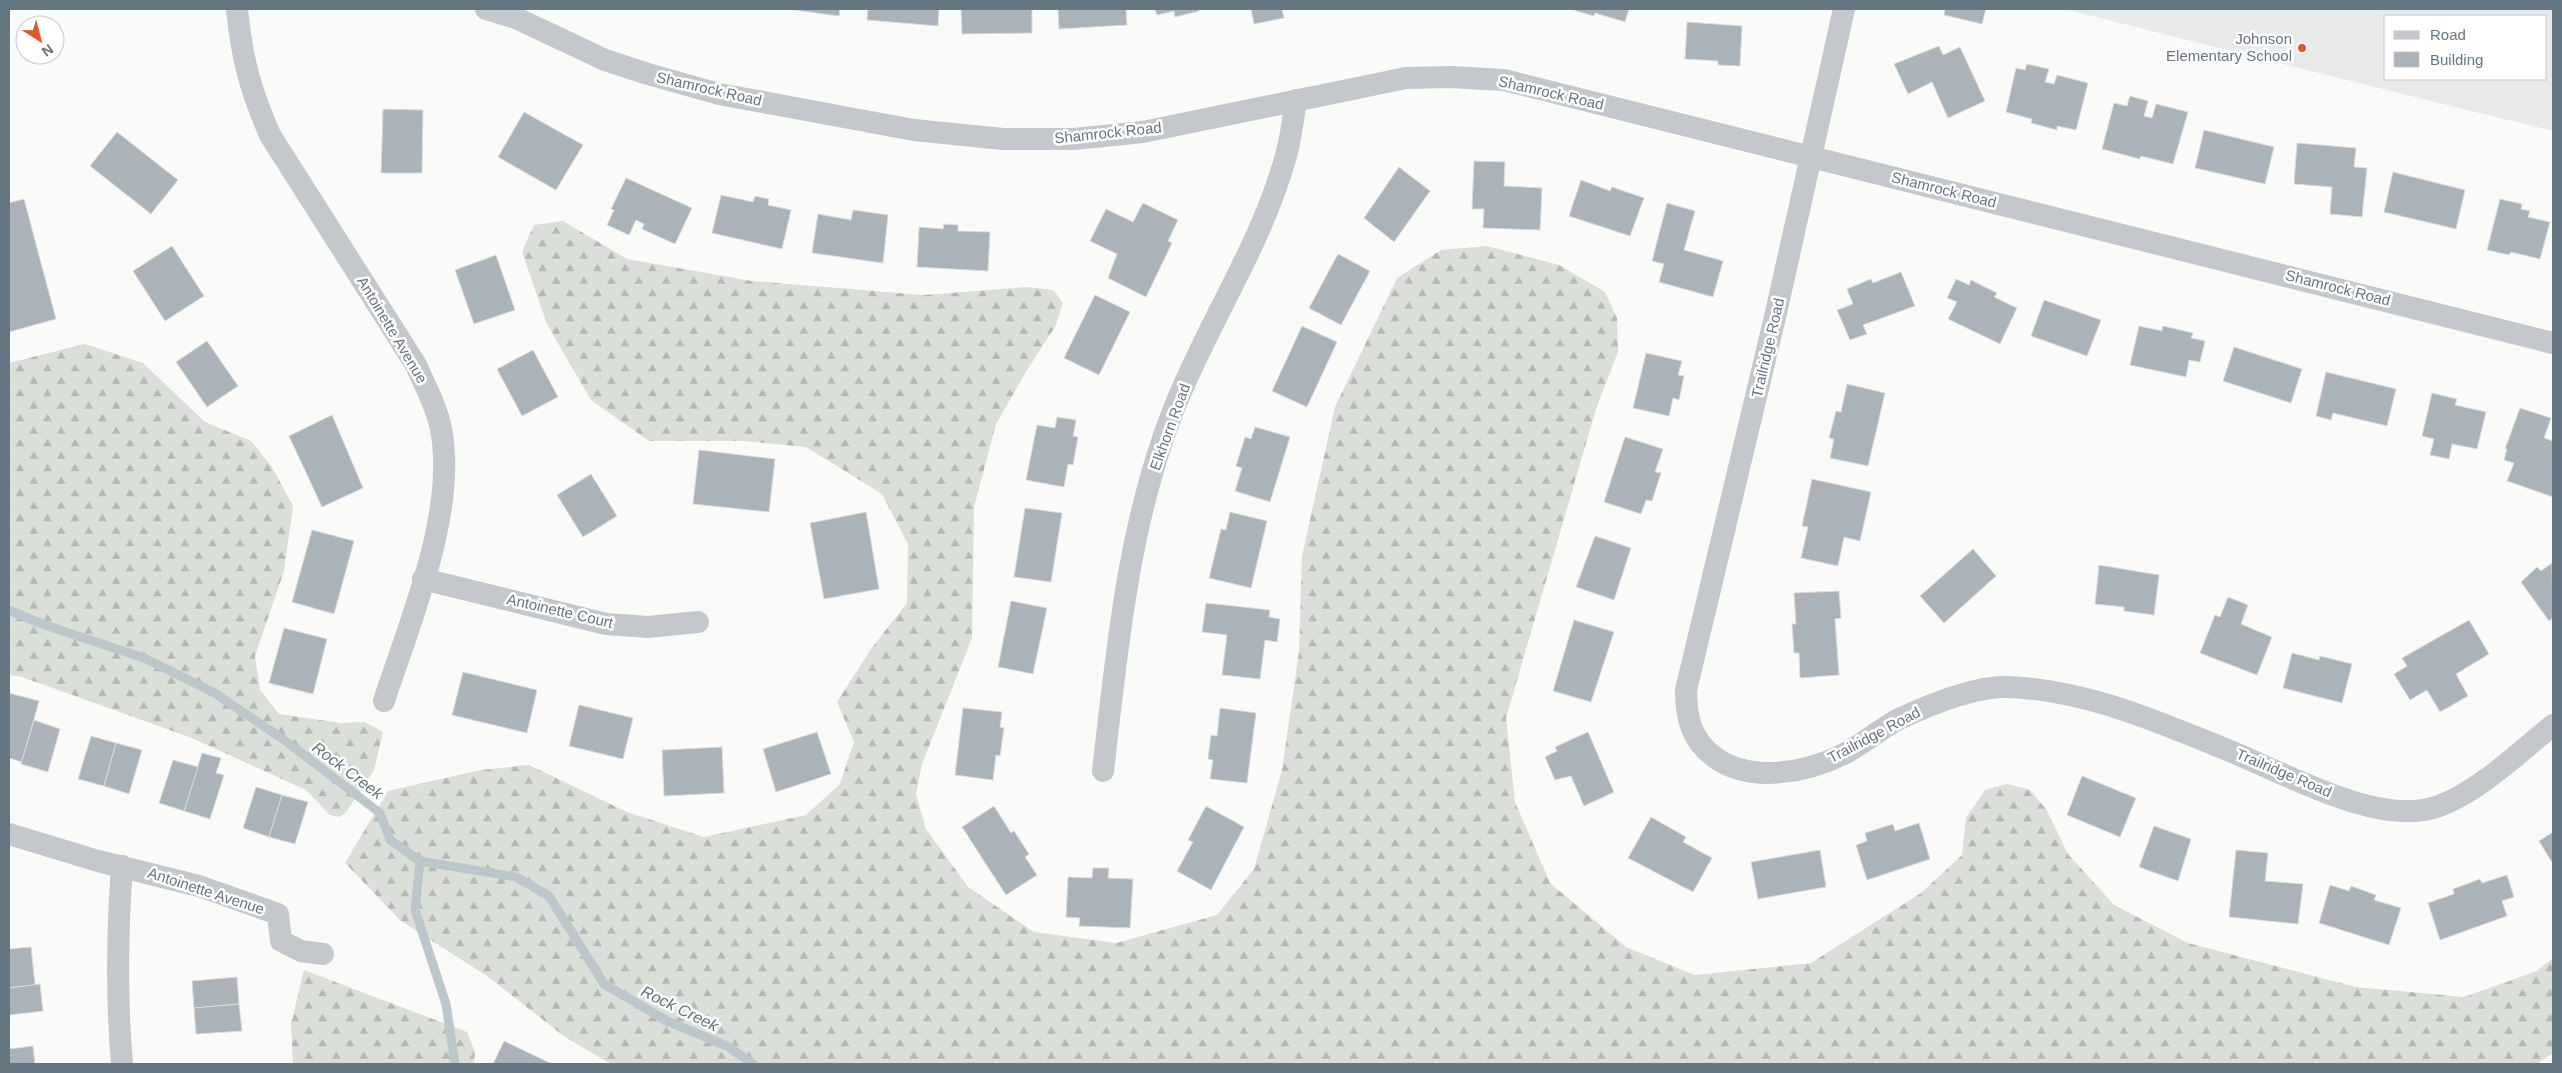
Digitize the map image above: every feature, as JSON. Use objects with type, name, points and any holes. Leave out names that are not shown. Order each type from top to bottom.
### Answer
[{"type":"street","name":"Antoinette Avenue","points":[[237,9],[241,51],[253,94],[270,135],[416,366],[433,402],[441,429],[445,470],[442,511],[423,579],[384,701]]},
{"type":"street","name":"Shamrock Road","points":[[486,9],[516,18],[606,60],[719,94],[914,130],[1003,139],[1074,139],[1143,132],[1406,78],[1450,76],[1504,80],[1810,158],[2553,342]]},
{"type":"street","name":"Trailridge Road","points":[[1844,9],[1775,317],[1686,690],[1686,712],[1694,734],[1703,748],[1724,764],[1745,772],[1779,772],[1812,766],[1844,754],[1897,720],[1945,699],[2005,686],[2054,691],[2102,702],[2225,748],[2327,792],[2381,810],[2408,812],[2435,808],[2460,797],[2553,725]]},
{"type":"street","name":"Elkhorn Road","points":[[1103,771],[1118,644],[1131,560],[1147,493],[1173,411],[1266,214],[1286,158],[1296,100]]},
{"type":"street","name":"Antoinette Court","points":[[423,579],[606,624],[648,627],[698,622]]},
{"type":"street","points":[[9,834],[122,866],[117,935],[117,1004],[122,1064]]},
{"type":"street","name":"Antoinette Avenue","points":[[122,866],[199,886],[278,914],[281,941],[301,951],[323,954]]},
{"type":"shaded area","name":"Johnson Elementary School","points":[[2064,9],[2553,9],[2553,131],[2459,108]]},
{"type":"green space","points":[[563,221],[627,259],[752,281],[923,295],[1027,287],[1053,290],[1063,303],[1055,327],[1027,370],[996,424],[974,507],[972,638],[922,764],[916,794],[926,829],[968,887],[1034,932],[1116,943],[1217,915],[1254,869],[1282,770],[1299,652],[1302,556],[1335,407],[1397,278],[1441,250],[1487,246],[1559,265],[1605,292],[1617,318],[1618,352],[1596,409],[1506,718],[1515,802],[1550,883],[1626,947],[1695,975],[1811,963],[1921,893],[1962,855],[1966,818],[1985,790],[2007,784],[2030,790],[2046,809],[2068,854],[2114,905],[2188,943],[2356,987],[2464,997],[2537,971],[2553,958],[2553,1053],[2537,1064],[611,1064],[565,1037],[487,976],[401,921],[345,863],[388,791],[481,770],[529,765],[627,812],[704,837],[806,815],[840,784],[854,742],[837,702],[871,649],[907,603],[908,544],[882,494],[806,447],[744,441],[649,441],[591,400],[547,324],[522,252],[534,225]]},
{"type":"green space","points":[[85,344],[143,363],[205,422],[251,441],[272,467],[293,506],[284,571],[255,656],[260,690],[279,714],[340,723],[365,722],[383,732],[374,770],[346,812],[340,817],[330,815],[306,790],[192,738],[22,677],[9,675],[9,363]]},
{"type":"green space","points":[[304,970],[467,1032],[475,1052],[474,1064],[293,1064],[291,1024]]},
{"type":"building","points":[[787,9],[840,9],[839,16]]},
{"type":"building","points":[[868,9],[939,9],[938,26],[867,20]]},
{"type":"building","points":[[961,9],[1032,9],[1032,33],[962,34]]},
{"type":"building","points":[[1058,9],[1126,9],[1127,25],[1059,29]]},
{"type":"building","points":[[1155,9],[1199,9],[1199,11],[1175,17],[1174,11],[1157,15]]},
{"type":"building","points":[[1251,9],[1282,9],[1284,18],[1254,24]]},
{"type":"building","points":[[1570,9],[1629,9],[1625,22],[1595,13],[1594,16]]},
{"type":"building","points":[[1945,9],[1986,9],[1982,24],[1944,15]]},
{"type":"building","points":[[1687,22],[1742,26],[1740,66],[1718,65],[1718,61],[1685,59]]},
{"type":"building","points":[[1939,46],[1943,55],[1960,47],[1985,101],[1948,118],[1932,82],[1908,94],[1894,64]]},
{"type":"building","points":[[2027,64],[2049,69],[2045,82],[2054,84],[2057,75],[2088,83],[2076,130],[2057,126],[2057,130],[2031,123],[2032,119],[2006,112],[2016,68],[2025,70]]},
{"type":"building","points":[[2130,96],[2148,101],[2144,116],[2152,118],[2156,104],[2188,112],[2173,164],[2141,156],[2140,159],[2102,149],[2114,103],[2127,106]]},
{"type":"building","points":[[383,109],[423,110],[422,173],[381,173]]},
{"type":"building","points":[[524,112],[583,145],[556,190],[498,157]]},
{"type":"building","points":[[2204,130],[2274,147],[2265,184],[2195,168]]},
{"type":"building","points":[[117,132],[178,180],[151,214],[90,166]]},
{"type":"building","points":[[2297,143],[2356,148],[2354,167],[2367,168],[2362,217],[2330,214],[2332,187],[2294,184]]},
{"type":"building","points":[[1474,161],[1505,162],[1504,186],[1542,188],[1540,230],[1483,228],[1484,209],[1472,209]]},
{"type":"building","points":[[1399,167],[1430,191],[1394,242],[1364,218]]},
{"type":"building","points":[[2393,172],[2465,190],[2456,229],[2384,212]]},
{"type":"building","points":[[626,178],[692,208],[675,244],[642,229],[644,224],[636,220],[629,235],[607,225],[614,210],[611,209]]},
{"type":"building","points":[[1581,180],[1610,191],[1612,187],[1644,198],[1630,236],[1569,216]]},
{"type":"building","points":[[721,195],[753,202],[755,196],[769,199],[768,205],[791,210],[782,249],[712,233]]},
{"type":"building","points":[[24,199],[56,319],[9,332],[9,203]]},
{"type":"building","points":[[2500,199],[2522,204],[2521,209],[2530,211],[2528,217],[2550,222],[2540,259],[2511,252],[2509,255],[2487,250]]},
{"type":"building","points":[[1143,203],[1178,220],[1168,241],[1172,243],[1146,297],[1108,278],[1117,254],[1090,241],[1106,209],[1133,222]]},
{"type":"building","points":[[1667,203],[1695,211],[1684,250],[1723,261],[1713,297],[1659,282],[1664,264],[1652,261]]},
{"type":"building","points":[[853,210],[888,215],[883,263],[812,253],[818,214],[851,220]]},
{"type":"building","points":[[944,224],[958,225],[958,231],[990,232],[988,271],[917,267],[919,227],[943,229]]},
{"type":"building","points":[[172,246],[204,296],[165,321],[133,271]]},
{"type":"building","points":[[1338,254],[1370,271],[1341,325],[1309,308]]},
{"type":"building","points":[[496,255],[515,310],[474,324],[455,270]]},
{"type":"building","points":[[1901,272],[1915,306],[1863,325],[1867,334],[1850,340],[1837,310],[1853,304],[1847,289],[1871,279],[1873,283]]},
{"type":"building","points":[[1956,279],[1969,285],[1971,280],[1997,293],[1994,297],[2017,308],[2000,344],[1948,319],[1957,302],[1947,298]]},
{"type":"building","points":[[1095,295],[1130,312],[1099,375],[1064,358]]},
{"type":"building","points":[[2044,300],[2101,320],[2087,356],[2031,336]]},
{"type":"building","points":[[1302,326],[1337,342],[1307,407],[1272,391]]},
{"type":"building","points":[[2139,326],[2162,331],[2163,326],[2193,333],[2191,338],[2205,341],[2200,362],[2189,360],[2186,377],[2130,365]]},
{"type":"building","points":[[207,341],[238,386],[207,407],[176,362]]},
{"type":"building","points":[[2234,347],[2302,369],[2291,403],[2223,381]]},
{"type":"building","points":[[533,350],[558,397],[522,416],[497,369]]},
{"type":"building","points":[[1646,353],[1682,361],[1678,375],[1684,376],[1679,400],[1673,398],[1669,416],[1633,408]]},
{"type":"building","points":[[2326,372],[2396,389],[2387,426],[2333,413],[2331,420],[2316,416]]},
{"type":"building","points":[[1847,384],[1885,393],[1868,466],[1830,458],[1834,439],[1829,438],[1836,411],[1841,412]]},
{"type":"building","points":[[2432,393],[2457,399],[2455,405],[2486,412],[2477,449],[2452,444],[2449,459],[2430,455],[2434,439],[2422,436]]},
{"type":"building","points":[[2520,408],[2551,418],[2544,438],[2553,441],[2553,497],[2507,481],[2514,463],[2504,460],[2507,449],[2505,449]]},
{"type":"building","points":[[332,415],[363,488],[322,507],[289,436]]},
{"type":"building","points":[[1057,417],[1076,420],[1073,436],[1078,437],[1073,465],[1068,464],[1064,487],[1026,480],[1037,425],[1055,428]]},
{"type":"building","points":[[1255,427],[1290,437],[1270,502],[1235,491],[1242,468],[1236,466],[1245,437],[1251,439]]},
{"type":"building","points":[[1625,437],[1663,449],[1655,472],[1661,473],[1652,501],[1646,500],[1641,514],[1604,502]]},
{"type":"building","points":[[699,450],[775,459],[769,512],[693,504]]},
{"type":"building","points":[[591,474],[617,516],[583,537],[557,495]]},
{"type":"building","points":[[1812,479],[1871,492],[1860,541],[1844,537],[1838,566],[1801,558],[1808,527],[1802,526]]},
{"type":"building","points":[[1025,508],[1062,513],[1051,582],[1014,577]]},
{"type":"building","points":[[866,512],[879,589],[824,599],[810,523]]},
{"type":"building","points":[[1230,512],[1267,521],[1251,588],[1209,578],[1221,529],[1226,530]]},
{"type":"building","points":[[312,530],[354,541],[334,614],[292,602]]},
{"type":"building","points":[[1595,536],[1631,548],[1614,600],[1576,587]]},
{"type":"building","points":[[1973,549],[1996,576],[1944,623],[1920,596]]},
{"type":"building","points":[[2552,563],[2553,618],[2549,621],[2521,582],[2537,567],[2541,571]]},
{"type":"building","points":[[2099,565],[2159,575],[2154,615],[2124,611],[2124,607],[2095,604]]},
{"type":"building","points":[[1839,591],[1841,618],[1835,619],[1839,675],[1800,678],[1799,653],[1794,653],[1792,624],[1796,624],[1794,593]]},
{"type":"building","points":[[2228,597],[2248,605],[2241,624],[2272,637],[2257,675],[2200,653],[2215,615],[2220,617]]},
{"type":"building","points":[[1011,601],[1047,608],[1033,674],[998,667]]},
{"type":"building","points":[[1206,603],[1270,610],[1269,617],[1280,619],[1277,642],[1265,640],[1260,679],[1222,675],[1227,635],[1202,632]]},
{"type":"building","points":[[1574,620],[1614,632],[1591,702],[1553,691]]},
{"type":"building","points":[[2469,620],[2489,654],[2456,674],[2468,696],[2440,712],[2427,690],[2410,700],[2394,674],[2407,666],[2402,658]]},
{"type":"building","points":[[284,628],[327,639],[313,694],[269,683]]},
{"type":"building","points":[[2292,653],[2319,660],[2320,656],[2352,664],[2342,703],[2283,688]]},
{"type":"building","points":[[463,672],[537,690],[527,733],[452,715]]},
{"type":"building","points":[[9,693],[39,701],[22,762],[9,758]]},
{"type":"building","points":[[579,705],[633,718],[623,759],[569,746]]},
{"type":"building","points":[[963,708],[1002,712],[1000,727],[1004,728],[1000,756],[996,755],[993,780],[955,775]]},
{"type":"building","points":[[1220,708],[1256,713],[1247,783],[1210,779],[1213,760],[1208,759],[1211,735],[1217,736]]},
{"type":"building","points":[[34,720],[60,729],[48,772],[21,764]]},
{"type":"building","points":[[817,732],[831,774],[776,792],[763,749]]},
{"type":"building","points":[[1588,732],[1614,792],[1584,806],[1571,776],[1555,780],[1545,757],[1557,751],[1555,747]]},
{"type":"building","points":[[91,736],[116,743],[104,786],[78,779]]},
{"type":"building","points":[[116,743],[142,750],[129,794],[104,786]]},
{"type":"building","points":[[722,747],[724,793],[664,796],[662,750]]},
{"type":"building","points":[[202,753],[221,758],[216,773],[224,775],[210,819],[184,811]]},
{"type":"building","points":[[173,760],[198,767],[184,811],[159,803]]},
{"type":"building","points":[[2082,776],[2136,798],[2120,837],[2067,815]]},
{"type":"building","points":[[256,787],[282,795],[269,837],[243,828]]},
{"type":"building","points":[[282,795],[308,802],[295,844],[269,837]]},
{"type":"building","points":[[994,806],[1011,833],[1014,831],[1029,854],[1025,857],[1037,875],[1006,895],[962,827]]},
{"type":"building","points":[[1206,806],[1244,827],[1211,890],[1177,871],[1193,842],[1188,840]]},
{"type":"building","points":[[1651,817],[1686,837],[1683,842],[1712,858],[1693,892],[1628,858]]},
{"type":"building","points":[[1919,823],[1930,859],[1867,880],[1856,845],[1867,841],[1865,833],[1893,824],[1895,831]]},
{"type":"building","points":[[2154,826],[2191,839],[2178,881],[2139,867]]},
{"type":"building","points":[[2553,832],[2553,864],[2539,841]]},
{"type":"building","points":[[1820,850],[1826,887],[1758,899],[1751,862]]},
{"type":"building","points":[[2236,850],[2268,853],[2265,881],[2303,884],[2298,924],[2229,917]]},
{"type":"building","points":[[1093,868],[1109,868],[1108,878],[1133,879],[1130,928],[1079,926],[1080,918],[1066,917],[1068,877],[1092,878]]},
{"type":"building","points":[[2507,875],[2514,897],[2502,901],[2507,916],[2440,940],[2428,903],[2454,894],[2453,889],[2480,879],[2482,883]]},
{"type":"building","points":[[2330,885],[2349,891],[2351,886],[2376,895],[2374,900],[2401,908],[2389,945],[2319,923]]},
{"type":"building","points":[[31,947],[35,985],[9,988],[9,949]]},
{"type":"building","points":[[237,977],[239,1004],[194,1008],[192,981]]},
{"type":"building","points":[[40,984],[43,1011],[9,1015],[9,988]]},
{"type":"building","points":[[239,1004],[242,1031],[196,1034],[194,1008]]},
{"type":"building","points":[[504,1041],[552,1064],[493,1064]]},
{"type":"building","points":[[33,1046],[35,1064],[9,1064],[9,1049]]},
{"type":"waterway","name":"Rock Creek","points":[[9,610],[42,624],[144,658],[213,692],[283,739],[380,813],[390,840],[420,861],[516,877],[549,896],[604,984],[667,1021],[727,1046],[753,1064]]},
{"type":"waterway","points":[[420,861],[415,910],[446,1004],[455,1064]]},
{"type":"place","name":"Johnson Elementary School","points":[[2302,48]]}]
